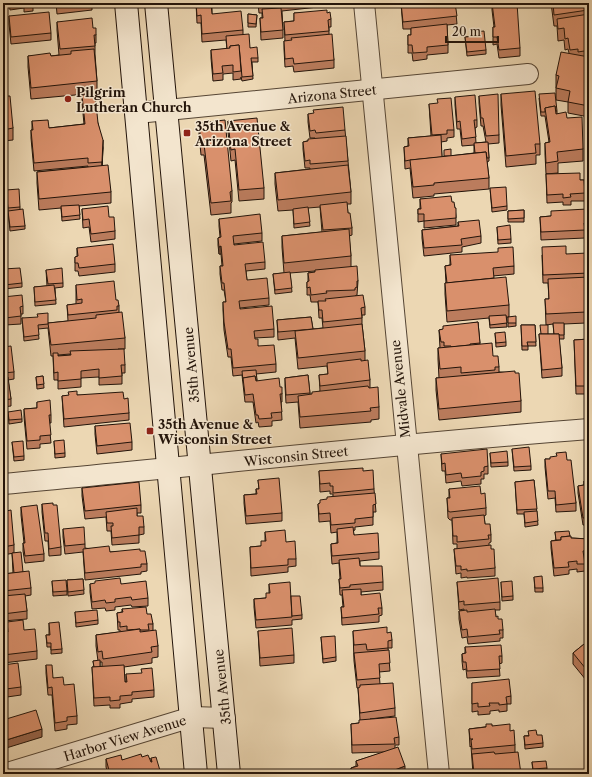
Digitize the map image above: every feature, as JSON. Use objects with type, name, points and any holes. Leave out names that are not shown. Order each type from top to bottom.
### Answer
[{"type":"main road","points":[[126,3],[196,774]]},
{"type":"main road","name":"35th Avenue","points":[[156,3],[225,718],[229,774]]},
{"type":"street","name":"Midvale Avenue","points":[[364,3],[371,90],[439,774]]},
{"type":"street","name":"Arizona Street","points":[[136,113],[528,74]]},
{"type":"street","name":"Wisconsin Street","points":[[3,484],[200,466],[406,444],[589,429]]},
{"type":"street","name":"Harbor View Avenue","points":[[4,774],[192,717],[225,718]]},
{"type":"building","points":[[196,3],[211,3],[212,14],[241,11],[243,30],[202,34],[201,15],[197,16]]},
{"type":"building","points":[[401,3],[455,3],[457,16],[403,22]]},
{"type":"building","points":[[492,3],[517,3],[520,48],[499,50],[497,37],[493,37],[493,27],[495,27]]},
{"type":"building","points":[[553,3],[588,3],[588,10],[554,15]]},
{"type":"building","points":[[281,8],[283,30],[261,32],[260,18],[263,18],[262,9]]},
{"type":"building","points":[[327,10],[327,13],[330,12],[331,19],[328,20],[329,31],[285,35],[284,22],[294,21],[294,13]]},
{"type":"building","points":[[49,12],[51,33],[11,37],[9,16]]},
{"type":"building","points":[[248,14],[257,15],[256,24],[248,23]]},
{"type":"building","points":[[589,14],[589,52],[578,52],[578,49],[570,50],[568,38],[565,39],[564,28],[558,29],[557,19]]},
{"type":"building","points":[[92,18],[93,28],[96,28],[96,35],[94,35],[95,46],[60,49],[57,22]]},
{"type":"building","points":[[447,24],[448,45],[427,47],[427,52],[413,53],[412,45],[408,45],[408,35],[411,35],[411,28]]},
{"type":"building","points":[[484,31],[486,50],[467,52],[465,37],[476,36],[475,32]]},
{"type":"building","points":[[249,34],[250,48],[257,47],[258,58],[251,58],[253,76],[242,77],[239,45],[230,46],[230,48],[227,49],[226,36]]},
{"type":"building","points":[[332,34],[334,60],[294,64],[293,58],[285,59],[284,41],[292,40],[291,38]]},
{"type":"building","points":[[239,45],[241,71],[233,72],[233,65],[222,66],[223,73],[213,74],[211,50],[230,48],[230,46]]},
{"type":"building","points":[[94,49],[97,81],[31,88],[28,56],[50,53],[51,56],[71,54],[71,51]]},
{"type":"building","points":[[561,52],[589,57],[589,106],[568,102],[570,91],[556,88],[559,76],[556,75]]},
{"type":"building","points":[[535,91],[540,144],[535,144],[536,153],[506,156],[501,94]]},
{"type":"building","points":[[555,93],[557,111],[555,106],[545,108],[545,112],[541,112],[539,94]]},
{"type":"building","points":[[95,94],[98,123],[103,140],[102,162],[88,163],[88,158],[34,163],[31,130],[33,130],[32,121],[48,120],[49,128],[85,124],[82,95]]},
{"type":"building","points":[[498,94],[499,135],[486,136],[483,118],[481,118],[479,96]]},
{"type":"building","points":[[475,95],[477,120],[474,120],[476,137],[462,139],[460,121],[457,122],[455,97]]},
{"type":"building","points":[[3,96],[10,96],[13,128],[3,130]]},
{"type":"building","points":[[451,98],[454,130],[447,130],[447,134],[432,135],[429,104],[438,103],[437,99]]},
{"type":"building","points":[[555,106],[556,114],[566,112],[567,118],[582,117],[583,149],[557,152],[558,161],[546,163],[545,143],[550,142],[545,108]]},
{"type":"building","points":[[343,107],[345,130],[316,133],[315,130],[310,131],[308,114],[314,113],[313,110]]},
{"type":"building","points":[[257,118],[264,188],[239,190],[235,149],[231,150],[228,121]]},
{"type":"building","points":[[225,120],[232,191],[230,192],[231,201],[211,203],[204,144],[201,144],[199,123]]},
{"type":"building","points":[[441,135],[442,157],[405,161],[404,147],[409,146],[408,138]]},
{"type":"building","points":[[346,136],[348,161],[310,164],[310,160],[305,161],[303,142],[308,141],[308,139]]},
{"type":"building","points":[[488,142],[489,158],[487,158],[486,152],[475,153],[474,143]]},
{"type":"building","points":[[451,149],[451,156],[444,156],[444,150]]},
{"type":"building","points":[[486,152],[489,178],[434,183],[434,185],[413,187],[410,160]]},
{"type":"building","points":[[108,165],[111,192],[39,199],[37,172]]},
{"type":"building","points":[[348,165],[351,192],[278,200],[275,173]]},
{"type":"building","points":[[580,173],[580,180],[584,180],[585,193],[570,194],[571,197],[563,198],[563,194],[547,195],[546,174]]},
{"type":"building","points":[[506,187],[507,206],[492,208],[490,188]]},
{"type":"building","points":[[19,189],[20,207],[8,208],[6,190]]},
{"type":"building","points":[[451,196],[452,202],[454,202],[456,208],[456,218],[424,221],[424,214],[418,214],[418,209],[421,209],[420,199]]},
{"type":"building","points":[[347,202],[352,228],[323,230],[320,205]]},
{"type":"building","points":[[79,205],[80,215],[62,217],[61,206]]},
{"type":"building","points":[[108,206],[109,217],[114,217],[115,231],[91,234],[89,219],[83,220],[82,209]]},
{"type":"building","points":[[308,207],[310,222],[294,224],[293,209]]},
{"type":"building","points":[[23,209],[25,226],[10,227],[8,211]]},
{"type":"building","points":[[587,209],[587,223],[584,223],[585,230],[541,232],[540,217],[551,216],[551,211]]},
{"type":"building","points":[[524,210],[524,218],[508,219],[508,211]]},
{"type":"building","points":[[260,214],[262,233],[233,236],[234,245],[263,242],[265,262],[245,264],[247,280],[267,278],[269,298],[239,301],[240,309],[272,306],[274,329],[254,331],[255,339],[258,339],[258,346],[274,345],[276,364],[233,368],[231,349],[228,349],[224,322],[223,302],[226,302],[220,266],[223,266],[221,246],[219,247],[218,238],[221,237],[219,219]]},
{"type":"building","points":[[479,220],[481,236],[461,239],[462,245],[424,248],[422,230],[459,226],[458,222]]},
{"type":"building","points":[[510,225],[511,239],[498,240],[497,227]]},
{"type":"building","points":[[3,226],[5,226],[7,248],[3,248]]},
{"type":"building","points":[[349,229],[351,256],[284,263],[282,236]]},
{"type":"building","points":[[113,244],[115,264],[79,268],[78,263],[75,263],[75,257],[78,256],[77,248]]},
{"type":"building","points":[[566,246],[566,254],[588,253],[589,273],[543,275],[542,247]]},
{"type":"building","points":[[513,247],[514,266],[493,268],[494,278],[447,283],[445,266],[451,265],[450,255],[498,252],[498,248]]},
{"type":"building","points":[[357,266],[358,281],[355,290],[326,291],[327,293],[311,295],[310,287],[307,288],[307,282],[309,281],[308,273],[315,272],[315,270]]},
{"type":"building","points":[[20,268],[22,283],[4,285],[3,269]]},
{"type":"building","points":[[62,268],[63,283],[48,284],[46,270]]},
{"type":"building","points":[[290,272],[292,288],[275,290],[273,274]]},
{"type":"building","points":[[506,277],[509,305],[447,311],[445,283]]},
{"type":"building","points":[[589,277],[589,292],[585,292],[586,312],[546,314],[545,299],[549,299],[548,279]]},
{"type":"building","points":[[114,281],[116,300],[118,300],[119,306],[117,306],[117,310],[68,315],[67,305],[82,303],[82,299],[77,300],[76,285]]},
{"type":"building","points":[[54,285],[56,300],[35,302],[34,287]]},
{"type":"building","points":[[22,295],[23,306],[20,307],[21,316],[5,318],[3,297]]},
{"type":"building","points":[[363,295],[365,307],[361,308],[362,318],[323,322],[322,310],[319,310],[318,301]]},
{"type":"building","points":[[122,312],[125,338],[51,345],[48,323],[96,318],[96,315]]},
{"type":"building","points":[[48,313],[48,324],[38,325],[39,335],[24,337],[22,318],[38,317],[37,314]]},
{"type":"building","points":[[506,315],[507,323],[490,325],[489,316]]},
{"type":"building","points":[[516,316],[516,323],[508,323],[508,317]]},
{"type":"building","points":[[311,317],[313,329],[278,332],[277,320]]},
{"type":"building","points":[[478,322],[480,343],[451,347],[444,346],[444,342],[441,342],[439,330],[443,329],[443,326]]},
{"type":"building","points":[[553,323],[564,323],[564,335],[554,334]]},
{"type":"building","points":[[362,324],[365,351],[298,358],[295,331]]},
{"type":"building","points":[[521,325],[535,325],[536,342],[527,342],[528,346],[522,346]]},
{"type":"building","points":[[540,325],[548,325],[548,334],[541,334]]},
{"type":"building","points":[[505,332],[506,342],[496,343],[495,333]]},
{"type":"building","points":[[539,334],[559,334],[562,368],[542,370]]},
{"type":"building","points":[[589,339],[589,386],[576,386],[574,340]]},
{"type":"building","points":[[492,343],[493,356],[498,356],[499,367],[495,367],[495,370],[461,373],[461,367],[440,369],[438,348]]},
{"type":"building","points":[[11,346],[14,372],[3,373],[3,347]]},
{"type":"building","points":[[124,349],[125,365],[121,365],[122,376],[99,378],[99,369],[81,371],[81,379],[58,381],[58,372],[54,373],[53,353],[58,353],[58,356],[71,355],[70,351]]},
{"type":"building","points":[[361,359],[361,361],[368,360],[370,380],[320,386],[319,375],[328,374],[327,363]]},
{"type":"building","points":[[256,370],[257,380],[255,376],[243,378],[243,381],[242,371]]},
{"type":"building","points":[[515,371],[515,373],[519,373],[521,401],[439,409],[436,378]]},
{"type":"building","points":[[308,375],[310,393],[286,395],[285,378]]},
{"type":"building","points":[[43,376],[44,384],[37,385],[36,377]]},
{"type":"building","points":[[255,376],[256,381],[279,378],[280,387],[282,387],[282,394],[280,394],[282,412],[271,413],[272,418],[259,419],[258,415],[256,415],[253,394],[245,395],[243,378]]},
{"type":"building","points":[[3,377],[8,377],[11,399],[3,400]]},
{"type":"building","points":[[368,386],[369,388],[378,387],[379,407],[370,408],[371,411],[300,417],[298,396],[312,394],[312,392]]},
{"type":"building","points":[[77,391],[77,395],[123,392],[124,399],[128,398],[129,413],[64,419],[62,396],[69,395],[68,392]]},
{"type":"building","points":[[50,400],[51,415],[49,415],[51,435],[40,436],[40,440],[27,441],[24,409],[37,408],[37,402]]},
{"type":"building","points":[[21,410],[22,419],[9,420],[8,412]]},
{"type":"building","points":[[130,423],[132,442],[97,446],[95,426]]},
{"type":"building","points":[[64,440],[65,453],[55,454],[54,441]]},
{"type":"building","points":[[23,441],[24,456],[14,457],[12,442]]},
{"type":"building","points":[[529,447],[531,466],[514,467],[512,449]]},
{"type":"building","points":[[487,449],[488,466],[484,467],[484,471],[481,472],[481,476],[462,478],[461,473],[446,475],[445,463],[442,464],[441,454]]},
{"type":"building","points":[[507,451],[508,462],[491,463],[490,453]]},
{"type":"building","points":[[566,452],[567,460],[571,460],[576,503],[556,505],[555,491],[548,491],[545,459],[550,459],[550,457],[557,456],[556,453]]},
{"type":"building","points":[[363,468],[363,471],[373,470],[374,489],[333,493],[333,486],[330,486],[330,483],[320,484],[319,471]]},
{"type":"building","points":[[279,478],[282,513],[246,516],[244,495],[257,494],[256,489],[259,489],[258,480]]},
{"type":"building","points":[[534,480],[537,509],[517,510],[515,482]]},
{"type":"building","points":[[589,480],[589,517],[583,518],[578,486],[584,485],[584,481]]},
{"type":"building","points":[[139,482],[141,505],[85,511],[82,488]]},
{"type":"building","points":[[480,486],[481,494],[485,493],[486,508],[448,511],[447,498],[450,498],[449,489]]},
{"type":"building","points":[[375,493],[376,504],[373,505],[373,517],[355,519],[355,523],[331,525],[330,513],[319,514],[318,504],[320,503],[320,500],[327,499],[327,497]]},
{"type":"building","points":[[53,503],[53,505],[57,505],[61,547],[49,549],[48,533],[45,533],[42,504]]},
{"type":"building","points":[[37,505],[44,554],[25,556],[21,507]]},
{"type":"building","points":[[3,508],[5,508],[6,511],[11,510],[14,545],[3,547]]},
{"type":"building","points":[[137,508],[137,516],[143,516],[144,527],[139,527],[139,535],[112,538],[111,526],[113,526],[113,523],[107,523],[106,512]]},
{"type":"building","points":[[537,511],[538,521],[525,523],[524,512]]},
{"type":"building","points":[[484,515],[485,524],[490,524],[491,535],[488,535],[489,539],[457,542],[457,536],[453,536],[452,518]]},
{"type":"building","points":[[84,527],[85,544],[65,546],[63,529]]},
{"type":"building","points":[[353,527],[354,535],[378,533],[379,552],[332,556],[331,544],[338,543],[337,529]]},
{"type":"building","points":[[285,530],[286,542],[295,541],[296,559],[288,559],[288,565],[251,568],[250,547],[261,546],[261,541],[266,541],[265,532]]},
{"type":"building","points":[[569,531],[570,536],[561,537],[561,540],[556,540],[555,532]]},
{"type":"building","points":[[571,536],[571,538],[589,539],[589,550],[583,551],[585,564],[577,564],[577,561],[568,562],[569,567],[554,568],[551,541],[561,540],[561,537]]},
{"type":"building","points":[[491,545],[491,549],[494,549],[495,568],[467,571],[467,569],[461,570],[461,566],[456,566],[454,549]]},
{"type":"building","points":[[109,546],[110,552],[140,549],[140,551],[145,551],[147,564],[141,564],[141,567],[85,573],[83,549]]},
{"type":"building","points":[[21,552],[23,572],[14,573],[12,553]]},
{"type":"building","points":[[359,558],[360,566],[382,566],[383,582],[350,585],[350,587],[340,588],[339,579],[341,579],[339,560]]},
{"type":"building","points":[[29,571],[31,588],[3,591],[3,574]]},
{"type":"building","points":[[542,576],[543,588],[535,588],[534,577]]},
{"type":"building","points":[[120,578],[121,584],[146,581],[148,598],[132,600],[131,597],[115,599],[115,602],[106,603],[105,600],[92,602],[90,584],[95,583],[95,581]]},
{"type":"building","points":[[498,578],[500,602],[464,605],[464,601],[459,602],[457,582]]},
{"type":"building","points":[[83,579],[84,590],[68,592],[67,580]]},
{"type":"building","points":[[66,580],[67,591],[53,592],[52,581]]},
{"type":"building","points":[[512,581],[513,596],[502,597],[501,582]]},
{"type":"building","points":[[290,582],[292,617],[256,620],[254,599],[266,598],[266,593],[270,593],[269,584]]},
{"type":"building","points":[[361,589],[361,595],[380,593],[382,608],[378,608],[379,614],[342,618],[341,607],[344,607],[342,590]]},
{"type":"building","points":[[25,594],[27,611],[3,614],[3,596]]},
{"type":"building","points":[[291,596],[300,596],[302,615],[292,616]]},
{"type":"building","points":[[146,607],[147,614],[151,614],[153,624],[148,624],[149,630],[127,630],[127,626],[120,627],[117,613],[123,612],[122,609]]},
{"type":"building","points":[[495,609],[496,617],[498,616],[498,619],[502,619],[503,630],[499,630],[500,634],[468,637],[467,629],[462,630],[459,611],[467,610],[467,612]]},
{"type":"building","points":[[97,610],[98,620],[76,623],[75,612]]},
{"type":"building","points":[[23,620],[24,630],[35,629],[37,651],[3,655],[3,632],[8,632],[7,622]]},
{"type":"building","points":[[59,622],[62,649],[51,650],[51,643],[47,643],[46,635],[50,635],[49,623]]},
{"type":"building","points":[[387,627],[387,633],[391,632],[392,640],[388,641],[388,648],[367,650],[366,644],[354,645],[353,631]]},
{"type":"building","points":[[292,628],[294,655],[260,658],[258,631]]},
{"type":"building","points":[[140,629],[140,632],[156,630],[158,646],[151,647],[152,652],[103,659],[102,651],[98,652],[96,635]]},
{"type":"building","points":[[335,636],[336,657],[323,659],[321,637]]},
{"type":"building","points":[[589,640],[589,667],[586,669],[573,653]]},
{"type":"building","points":[[501,645],[502,656],[499,656],[500,669],[467,671],[466,662],[463,662],[462,654],[466,653],[465,647]]},
{"type":"building","points":[[389,650],[390,663],[379,664],[380,678],[357,680],[354,653]]},
{"type":"building","points":[[100,660],[100,667],[94,667],[93,661]]},
{"type":"building","points":[[18,663],[21,687],[6,689],[7,697],[3,697],[3,665]]},
{"type":"building","points":[[46,665],[52,665],[53,678],[63,677],[64,685],[74,684],[77,716],[67,717],[67,721],[55,723],[52,687],[48,688]]},
{"type":"building","points":[[124,665],[125,682],[127,682],[126,674],[142,673],[141,669],[152,668],[154,690],[132,692],[132,695],[120,696],[120,700],[110,701],[110,697],[94,698],[92,667]]},
{"type":"building","points":[[509,679],[511,696],[506,697],[507,704],[499,705],[499,703],[489,703],[490,706],[478,707],[478,703],[472,704],[472,683]]},
{"type":"building","points":[[393,683],[395,708],[360,713],[358,688],[360,685]]},
{"type":"building","points":[[36,710],[42,729],[3,741],[3,720]]},
{"type":"building","points":[[586,711],[589,711],[589,733],[587,734]]},
{"type":"building","points":[[396,717],[399,737],[394,738],[395,744],[352,745],[351,724],[359,723],[359,720]]},
{"type":"building","points":[[486,724],[492,724],[492,726],[510,724],[510,731],[514,730],[515,745],[472,749],[471,740],[473,739],[470,739],[469,729],[486,727]]},
{"type":"building","points":[[536,730],[537,735],[542,735],[543,743],[525,745],[524,736],[529,736],[528,731]]},
{"type":"building","points":[[398,747],[405,766],[392,771],[393,774],[353,774],[351,768],[358,766],[356,761]]},
{"type":"building","points":[[586,751],[589,751],[589,762],[586,762]]},
{"type":"building","points":[[494,752],[495,754],[518,752],[521,774],[474,774],[472,754]]},
{"type":"building","points":[[141,754],[142,757],[148,755],[151,762],[151,758],[156,757],[161,774],[110,774],[106,759],[121,755],[122,760]]},
{"type":"building","points":[[546,761],[547,768],[533,769],[532,762]]},
{"type":"place","name":"Pilgrim Lutheran Church","points":[[68,99]]},
{"type":"place","name":"35th Avenue & Arizona Street","points":[[187,133]]},
{"type":"place","name":"35th Avenue & Wisconsin Street","points":[[150,431]]}]
